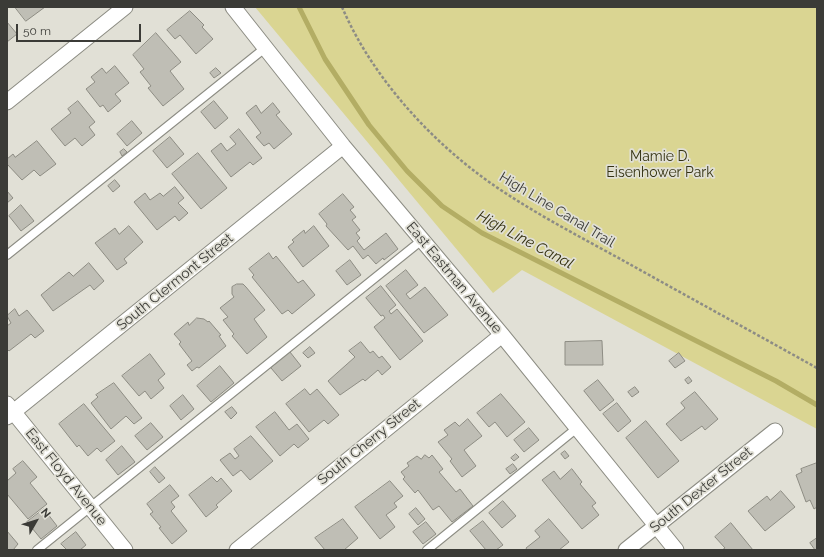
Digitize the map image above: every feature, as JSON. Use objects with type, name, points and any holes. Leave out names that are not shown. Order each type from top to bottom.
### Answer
[{"type":"street","points":[[7,102],[125,7]]},
{"type":"street","name":"East Eastman Avenue","points":[[232,7],[343,146],[502,335],[676,550]]},
{"type":"street","name":"South Clermont Street","points":[[9,411],[343,146]]},
{"type":"street","name":"South Cherry Street","points":[[237,550],[502,335]]},
{"type":"street","name":"East Floyd Avenue","points":[[9,411],[125,550]]},
{"type":"street","name":"South Dexter Street","points":[[626,550],[775,431]]},
{"type":"lane","points":[[7,255],[265,48]]},
{"type":"lane","points":[[38,550],[422,240]]},
{"type":"lane","points":[[427,550],[578,428]]},
{"type":"path","name":"High Line Canal Trail","points":[[342,7],[348,22],[376,66],[406,105],[440,142],[473,171],[561,226],[817,368]]},
{"type":"green space","name":"Mamie D. Eisenhower Park","points":[[255,7],[817,7],[817,429],[522,270],[493,293]]},
{"type":"building","points":[[15,7],[45,7],[26,21]]},
{"type":"building","points":[[190,11],[204,25],[202,27],[213,39],[196,54],[180,35],[175,39],[167,30]]},
{"type":"building","points":[[7,22],[17,34],[7,42]]},
{"type":"building","points":[[156,33],[181,62],[170,71],[184,89],[163,106],[148,88],[151,86],[140,72],[144,69],[133,55]]},
{"type":"building","points":[[115,66],[129,83],[115,94],[121,101],[108,112],[103,105],[100,107],[86,89],[95,82],[91,77],[102,68],[106,73]]},
{"type":"building","points":[[216,68],[221,73],[214,78],[210,73]]},
{"type":"building","points":[[78,101],[95,122],[89,127],[95,135],[82,146],[75,138],[65,146],[51,129],[71,113],[68,109]]},
{"type":"building","points":[[214,101],[228,118],[215,129],[201,112]]},
{"type":"building","points":[[273,103],[280,112],[276,115],[292,134],[274,149],[269,143],[264,146],[256,137],[261,133],[246,113],[256,105],[261,113]]},
{"type":"building","points":[[132,121],[142,133],[127,146],[117,134]]},
{"type":"building","points":[[239,129],[262,158],[253,165],[250,162],[231,177],[211,151],[221,143],[227,151],[236,144],[230,137]]},
{"type":"building","points":[[170,137],[184,154],[167,168],[153,151]]},
{"type":"building","points":[[37,141],[56,164],[40,176],[34,170],[22,180],[7,164],[7,159],[13,154],[15,157]]},
{"type":"building","points":[[124,149],[127,152],[122,156],[120,152]]},
{"type":"building","points":[[198,153],[227,188],[201,209],[172,174]]},
{"type":"building","points":[[115,180],[120,186],[113,192],[108,186]]},
{"type":"building","points":[[175,187],[184,198],[178,203],[188,213],[179,221],[175,216],[157,230],[134,202],[145,193],[150,200],[160,193],[163,196]]},
{"type":"building","points":[[7,191],[13,198],[7,203]]},
{"type":"building","points":[[343,194],[354,207],[350,210],[356,217],[352,220],[360,230],[356,233],[360,238],[357,241],[364,250],[386,233],[398,249],[384,260],[383,258],[376,264],[368,255],[363,259],[353,246],[348,250],[326,226],[327,224],[319,214]]},
{"type":"building","points":[[21,205],[34,221],[21,231],[9,216]]},
{"type":"building","points":[[129,226],[143,242],[124,259],[127,263],[117,270],[95,243],[115,228],[119,234]]},
{"type":"building","points":[[314,226],[329,246],[303,267],[288,247],[294,242],[292,240],[304,230],[305,233]]},
{"type":"building","points":[[269,253],[273,259],[276,256],[298,283],[303,280],[315,295],[292,314],[288,310],[282,314],[252,277],[254,275],[249,269]]},
{"type":"building","points":[[350,260],[361,275],[347,285],[336,271]]},
{"type":"building","points":[[89,263],[104,281],[94,290],[90,285],[53,311],[41,295],[69,272],[73,276]]},
{"type":"building","points":[[406,270],[418,285],[406,294],[410,299],[425,287],[448,315],[424,333],[386,286]]},
{"type":"building","points":[[237,284],[243,284],[265,310],[254,319],[267,337],[247,354],[232,336],[234,334],[223,320],[228,317],[220,308],[234,297],[232,294],[232,287]]},
{"type":"building","points":[[381,286],[396,305],[389,311],[391,314],[397,309],[423,341],[400,360],[374,327],[385,318],[383,315],[381,316],[366,298]]},
{"type":"building","points":[[15,309],[19,316],[27,310],[44,331],[35,338],[31,334],[9,351],[7,349],[7,326],[11,323],[7,316]]},
{"type":"building","points":[[197,318],[204,319],[208,322],[209,321],[221,335],[219,336],[226,346],[199,368],[197,367],[192,371],[187,365],[192,361],[179,344],[181,342],[174,334],[188,322],[189,325]]},
{"type":"building","points":[[602,341],[603,365],[565,365],[565,342]]},
{"type":"building","points":[[361,342],[370,353],[373,351],[379,358],[382,356],[391,367],[382,375],[378,370],[365,381],[363,379],[340,395],[328,381],[355,357],[349,351]]},
{"type":"building","points":[[310,347],[315,353],[308,358],[303,353]]},
{"type":"building","points":[[290,352],[301,366],[282,381],[271,368]]},
{"type":"building","points":[[679,353],[685,361],[675,368],[669,361]]},
{"type":"building","points":[[150,354],[165,374],[158,380],[164,388],[151,399],[145,391],[139,396],[122,376]]},
{"type":"building","points":[[220,366],[234,383],[211,402],[197,386]]},
{"type":"building","points":[[689,377],[692,381],[688,384],[685,380]]},
{"type":"building","points":[[598,380],[614,400],[600,411],[584,391]]},
{"type":"building","points":[[114,383],[142,418],[134,424],[126,416],[111,429],[91,403],[98,397],[96,395]]},
{"type":"building","points":[[635,387],[639,392],[632,397],[628,392]]},
{"type":"building","points":[[305,389],[310,395],[317,389],[339,415],[328,424],[324,420],[309,432],[286,404]]},
{"type":"building","points":[[695,392],[718,419],[705,430],[702,426],[681,441],[666,424],[685,408],[681,403]]},
{"type":"building","points":[[501,394],[525,422],[507,437],[495,422],[489,427],[477,413]]},
{"type":"building","points":[[183,395],[194,409],[181,420],[170,406]]},
{"type":"building","points":[[617,403],[631,421],[618,432],[603,414]]},
{"type":"building","points":[[84,404],[115,441],[101,452],[97,448],[88,456],[79,445],[77,447],[59,424]]},
{"type":"building","points":[[232,407],[237,413],[231,419],[225,412]]},
{"type":"building","points":[[275,412],[289,430],[297,424],[309,439],[298,448],[294,444],[280,456],[256,427]]},
{"type":"building","points":[[468,419],[482,436],[464,450],[476,466],[462,477],[450,461],[452,459],[438,442],[448,435],[444,430],[455,422],[459,426]]},
{"type":"building","points":[[646,421],[679,461],[658,478],[626,438]]},
{"type":"building","points":[[151,423],[163,437],[147,450],[135,436]]},
{"type":"building","points":[[529,428],[539,440],[524,452],[514,440]]},
{"type":"building","points":[[251,436],[273,461],[250,480],[241,470],[233,476],[220,460],[230,453],[235,459],[239,456],[234,449]]},
{"type":"building","points":[[122,446],[135,462],[118,475],[106,460]]},
{"type":"building","points":[[565,451],[569,456],[565,459],[561,454]]},
{"type":"building","points":[[516,454],[519,457],[514,461],[511,458]]},
{"type":"building","points":[[425,455],[429,458],[432,455],[443,469],[439,472],[456,492],[460,489],[473,506],[452,522],[439,506],[433,510],[418,490],[415,493],[403,479],[405,477],[401,472],[409,466],[407,463],[417,456],[421,459]]},
{"type":"building","points":[[23,461],[37,477],[30,483],[47,504],[28,519],[7,494],[7,481],[16,473],[13,469]]},
{"type":"building","points":[[817,463],[817,507],[814,509],[810,500],[806,502],[796,475],[802,472],[801,469]]},
{"type":"building","points":[[513,464],[517,469],[510,474],[506,469]]},
{"type":"building","points":[[155,467],[165,478],[159,483],[150,472]]},
{"type":"building","points":[[572,469],[582,482],[580,484],[596,503],[592,506],[599,515],[582,529],[542,480],[554,471],[560,479]]},
{"type":"building","points":[[212,477],[217,482],[221,478],[232,491],[216,505],[218,507],[206,517],[189,495]]},
{"type":"building","points":[[390,481],[403,496],[394,503],[397,507],[386,515],[395,527],[380,539],[355,507]]},
{"type":"building","points":[[170,485],[179,496],[171,502],[175,507],[171,511],[187,531],[172,544],[150,514],[153,512],[147,504]]},
{"type":"building","points":[[781,491],[795,507],[765,531],[748,511],[767,496],[770,500]]},
{"type":"building","points":[[503,501],[516,516],[502,528],[489,513]]},
{"type":"building","points":[[416,508],[425,519],[418,525],[409,514]]},
{"type":"building","points":[[44,509],[57,526],[41,539],[27,522]]},
{"type":"building","points":[[343,519],[358,538],[344,550],[325,550],[315,538]]},
{"type":"building","points":[[549,519],[569,542],[559,550],[527,550],[526,548],[540,537],[535,531]]},
{"type":"building","points":[[483,521],[503,545],[496,550],[486,550],[470,531]]},
{"type":"building","points":[[426,522],[436,534],[423,544],[413,532]]},
{"type":"building","points":[[731,523],[753,550],[722,550],[725,548],[715,537]]},
{"type":"building","points":[[7,531],[18,544],[13,550],[7,550]]},
{"type":"building","points":[[76,532],[86,545],[80,550],[67,550],[61,544]]},
{"type":"building","points":[[817,538],[817,550],[815,550],[810,543]]},
{"type":"waterway","name":"High Line Canal","points":[[299,7],[325,59],[369,125],[407,171],[442,206],[482,233],[776,381],[817,405]]}]
